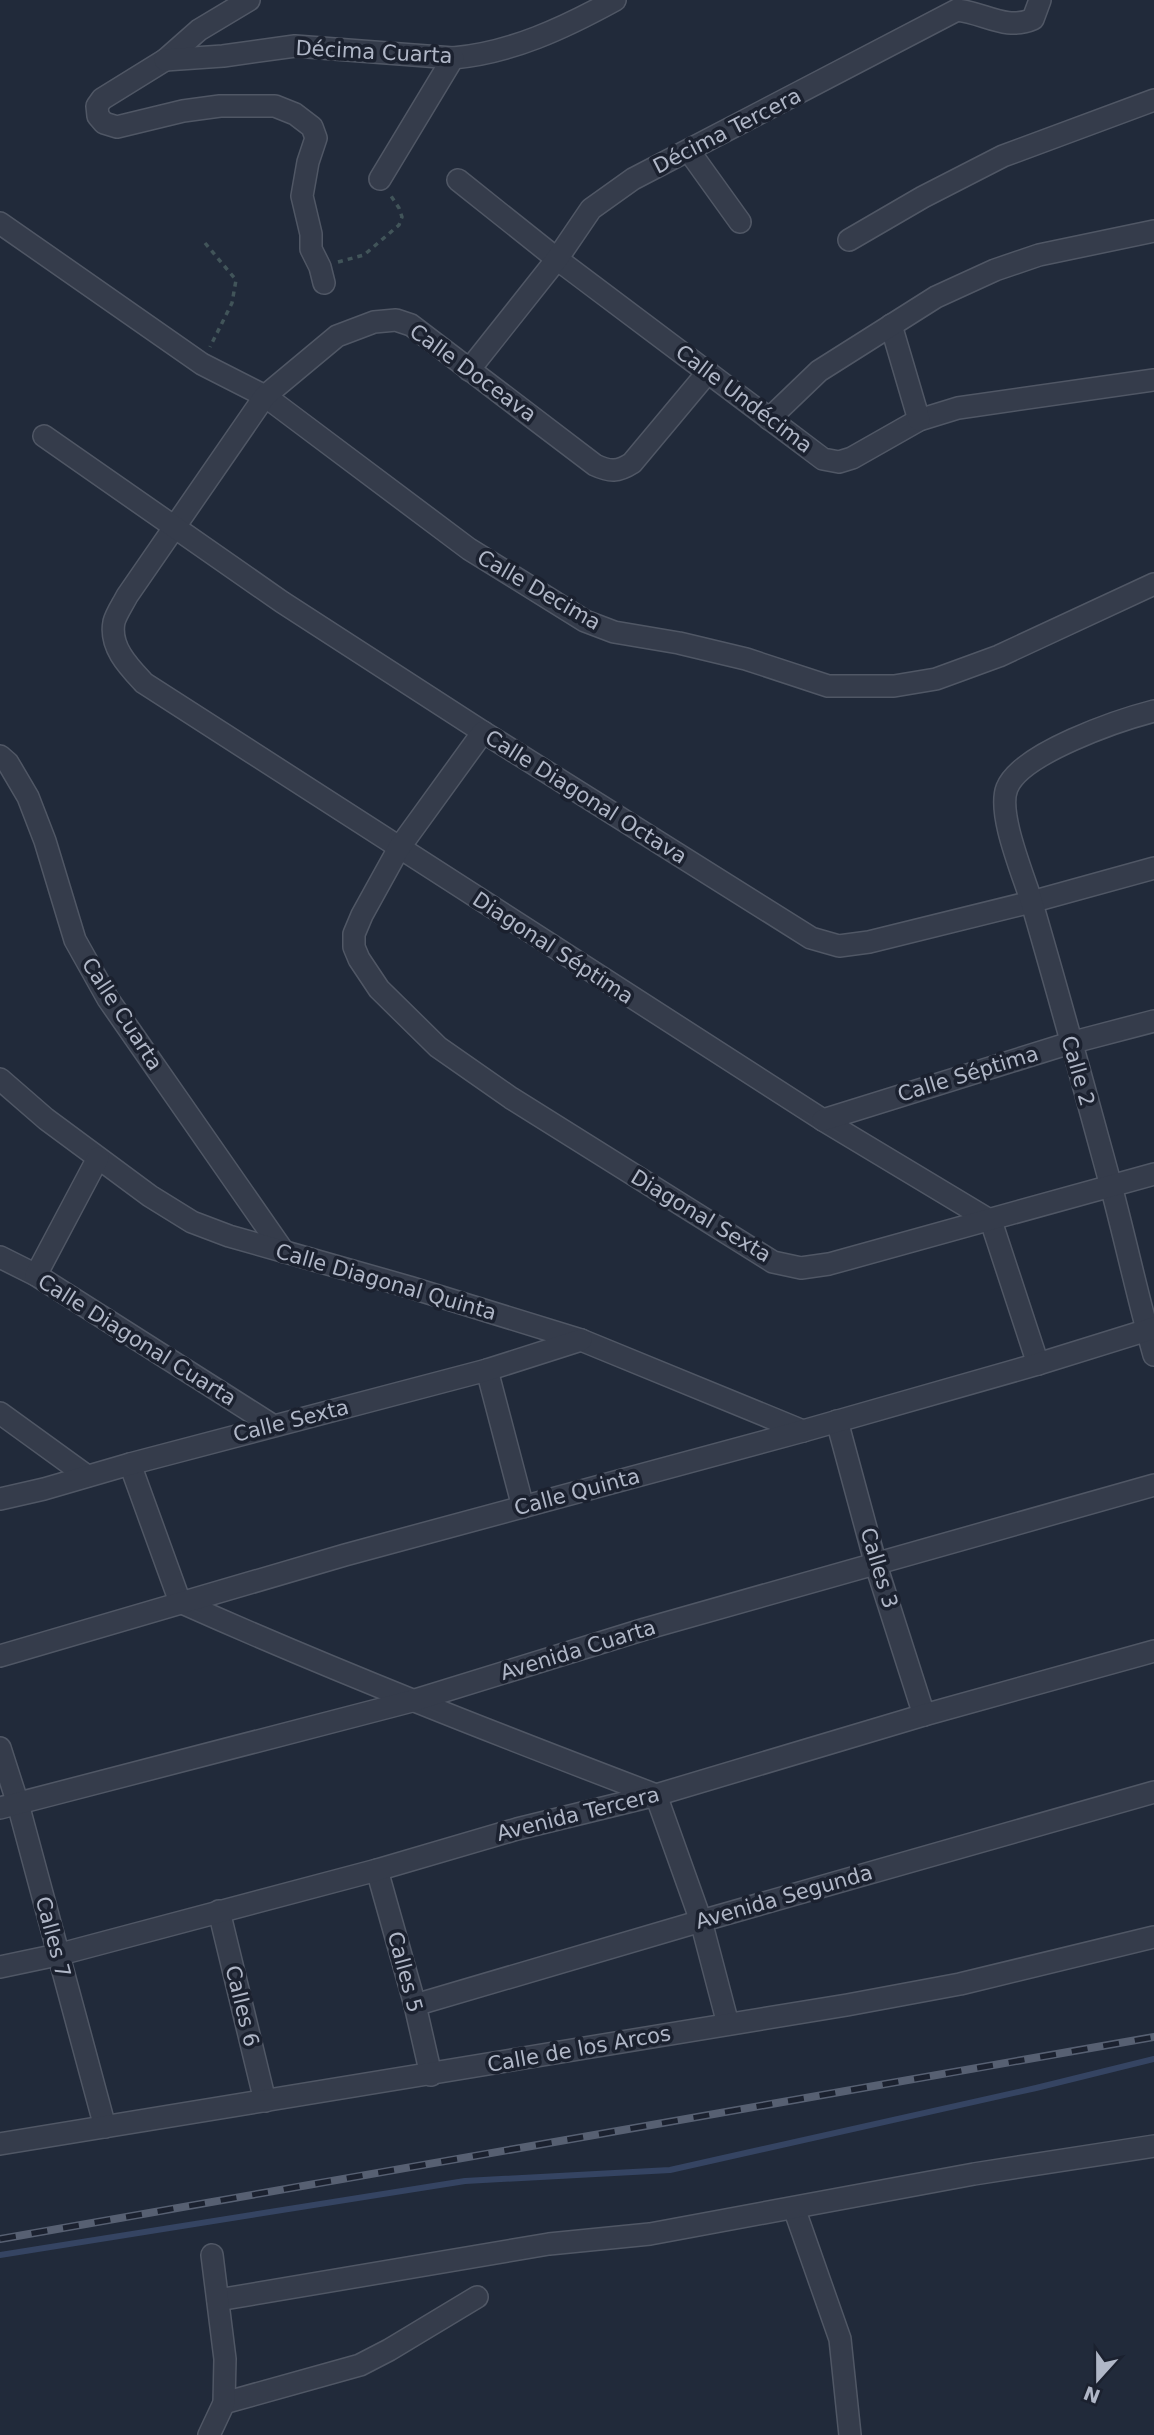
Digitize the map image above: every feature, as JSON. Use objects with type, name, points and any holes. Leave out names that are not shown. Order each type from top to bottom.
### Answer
[{"type":"street","name":"Décima Cuarta","points":[[249,0],[199,30],[165,60],[102,99],[97,106],[98,116],[104,123],[117,127],[183,111],[220,106],[275,106],[295,114],[312,127],[316,138],[307,162],[302,197],[311,234],[311,249],[322,275]]},
{"type":"street","name":"Décima Cuarta","points":[[165,60],[223,57],[295,46],[453,58],[478,56],[526,43],[584,18],[615,0]]},
{"type":"street","name":"Décima Tercera","points":[[469,370],[557,259],[591,209],[633,179],[957,10],[973,12],[1001,24],[1022,24],[1033,19],[1040,0]]},
{"type":"street","points":[[380,179],[453,58]]},
{"type":"street","points":[[849,240],[923,197],[1003,156],[1154,100]]},
{"type":"street","points":[[689,151],[740,222]]},
{"type":"street","name":"Calle Undécima","points":[[458,180],[557,259],[823,459],[839,462],[852,458],[919,421],[958,408],[1154,380]]},
{"type":"street","name":"Calle Decima","points":[[0,223],[202,364],[265,396],[469,549],[585,621],[614,632],[679,643],[746,659],[828,686],[894,686],[936,679],[999,656],[1154,584]]},
{"type":"street","points":[[769,419],[819,371],[936,297],[1028,258],[1154,231]]},
{"type":"street","name":"Calle Doceava","points":[[124,663],[117,645],[114,623],[127,596],[265,396],[337,336],[374,322],[396,320],[422,332],[595,465],[607,471],[620,471],[632,463],[708,372]]},
{"type":"street","points":[[891,325],[919,421]]},
{"type":"street","name":"Calle Diagonal Octava","points":[[44,436],[282,602],[483,732],[811,937],[839,946],[869,942],[1031,902],[1154,867]]},
{"type":"street","name":"Diagonal Séptima","points":[[124,663],[144,683],[399,848],[823,1120],[991,1221]]},
{"type":"street","name":"Calle 2","points":[[1154,711],[1081,737],[1041,755],[1020,771],[1007,788],[1005,816],[1111,1186],[1150,1329],[1154,1355]]},
{"type":"street","name":"Diagonal Sexta","points":[[483,732],[399,848],[362,915],[354,934],[354,947],[379,989],[438,1047],[511,1098],[773,1262],[801,1268],[828,1264],[991,1221],[1154,1174]]},
{"type":"street","name":"Calle Cuarta","points":[[3,762],[28,797],[45,841],[75,940],[108,999],[284,1252]]},
{"type":"street","name":"Calle Séptima","points":[[823,1120],[1070,1043],[1154,1021]]},
{"type":"street","name":"Calle Diagonal Quinta","points":[[0,1079],[46,1119],[98,1158],[150,1196],[192,1222],[580,1340],[803,1430]]},
{"type":"street","points":[[36,1275],[98,1158]]},
{"type":"street","points":[[991,1221],[1038,1364]]},
{"type":"street","name":"Calle Diagonal Cuarta","points":[[0,1257],[36,1275],[272,1425]]},
{"type":"street","name":"Calle Quinta","points":[[0,1656],[180,1602],[1038,1364],[1150,1329]]},
{"type":"street","name":"Calle Sexta","points":[[0,1499],[487,1370],[580,1340]]},
{"type":"street","points":[[487,1370],[523,1507]]},
{"type":"street","points":[[0,1413],[87,1476]]},
{"type":"street","name":"Calles 3","points":[[836,1421],[876,1565],[924,1715]]},
{"type":"street","points":[[130,1464],[180,1602],[412,1701],[656,1795],[701,1921],[728,2024]]},
{"type":"street","name":"Avenida Cuarta","points":[[9,1806],[412,1701],[645,1629],[1154,1485]]},
{"type":"street","name":"Avenida Tercera","points":[[0,1967],[57,1955],[377,1870],[517,1829],[656,1795],[924,1715],[1154,1651]]},
{"type":"street","name":"Calles 7","points":[[0,1748],[9,1806],[57,1955],[105,2127]]},
{"type":"street","name":"Avenida Segunda","points":[[415,2006],[1154,1792]]},
{"type":"street","name":"Calles 5","points":[[377,1870],[415,2006],[431,2075]]},
{"type":"street","name":"Calles 6","points":[[219,1911],[265,2101]]},
{"type":"street","name":"Calle de los Arcos","points":[[0,2144],[431,2075],[960,1984],[1154,1937]]},
{"type":"street","points":[[218,2301],[549,2244],[650,2234],[974,2174],[1154,2146]]},
{"type":"street","points":[[793,2208],[840,2339],[850,2435]]},
{"type":"street","points":[[209,2435],[224,2403],[225,2359],[212,2255]]},
{"type":"street","points":[[224,2403],[360,2365],[477,2297]]},
{"type":"path","points":[[322,275],[364,255],[399,225],[402,217],[399,208],[380,179]]},
{"type":"path","points":[[202,364],[232,303],[236,280],[205,243]]},
{"type":"waterway","points":[[0,2255],[465,2181],[670,2170],[1154,2059]]},
{"type":"railway","points":[[0,2239],[1154,2037]]}]
